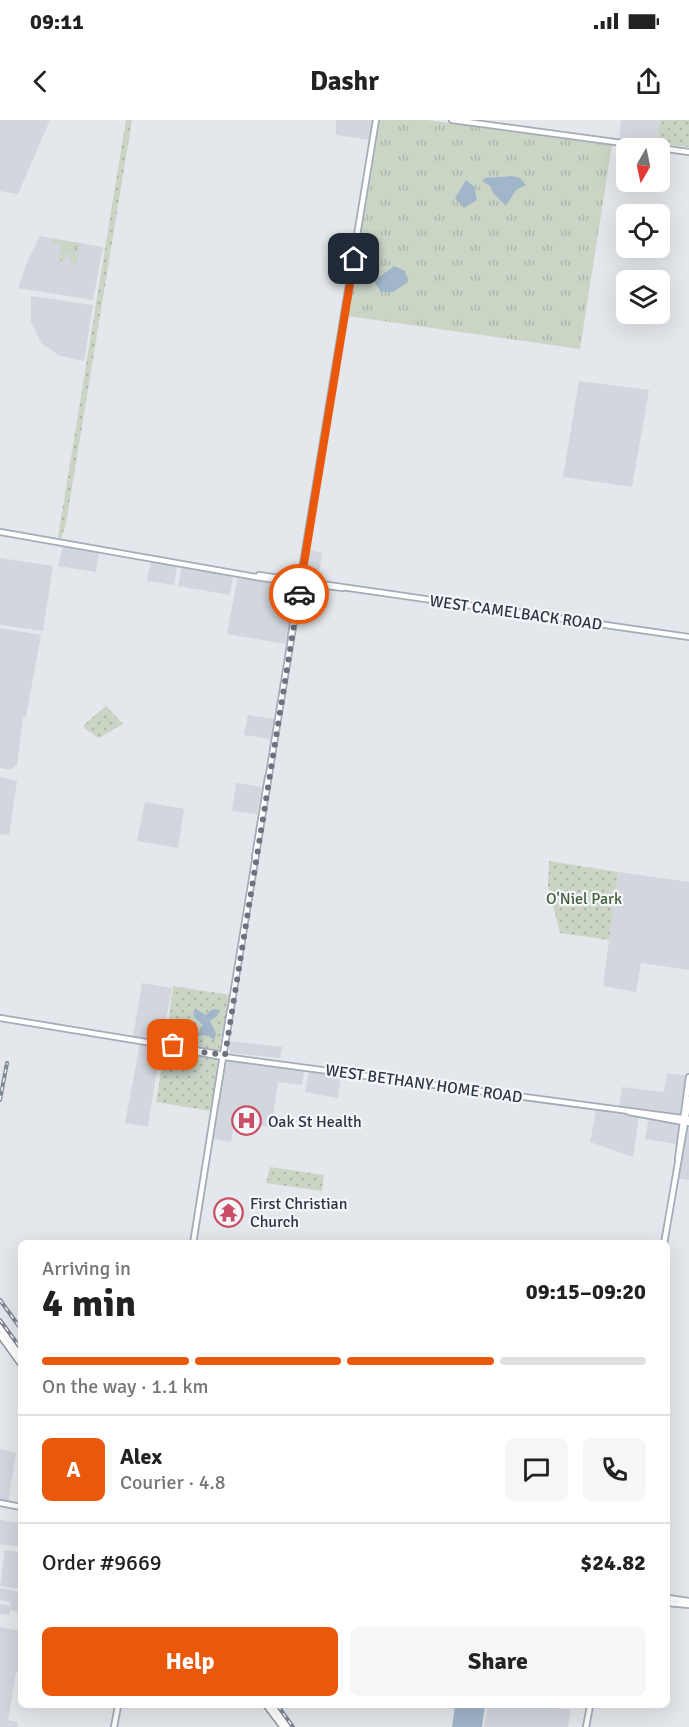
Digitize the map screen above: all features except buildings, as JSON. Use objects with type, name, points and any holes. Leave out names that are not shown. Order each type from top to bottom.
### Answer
[{"type":"highway","points":[[0,1327],[18,1352]]},
{"type":"highway","points":[[0,1335],[18,1360]]},
{"type":"highway","points":[[269,1708],[283,1727]]},
{"type":"highway","points":[[274,1708],[288,1727]]},
{"type":"main road","points":[[194,1240],[222,1054],[376,120]]},
{"type":"main road","points":[[452,120],[689,152]]},
{"type":"main road","name":"WEST CAMELBACK ROAD","points":[[0,532],[300,582],[689,637]]},
{"type":"main road","name":"WEST BETHANY HOME ROAD","points":[[0,1018],[152,1044],[685,1120]]},
{"type":"main road","name":"WEST BETHANY HOME ROAD","points":[[163,1045],[222,1054]]},
{"type":"main road","points":[[685,1120],[689,1077]]},
{"type":"main road","points":[[665,1240],[689,1099]]},
{"type":"main road","points":[[0,1503],[18,1506]]},
{"type":"main road","points":[[670,1600],[689,1601]]},
{"type":"main road","points":[[670,1600],[689,1605]]},
{"type":"main road","points":[[114,1727],[118,1708]]},
{"type":"main road","points":[[586,1727],[590,1708]]},
{"type":"shaded area","points":[[0,120],[50,120],[18,194],[0,191]]},
{"type":"shaded area","points":[[336,120],[372,120],[370,140],[336,135]]},
{"type":"shaded area","points":[[621,120],[660,120],[658,138],[619,138]]},
{"type":"shaded area","points":[[40,236],[103,247],[93,300],[18,288],[27,262]]},
{"type":"shaded area","points":[[31,296],[93,305],[84,361],[60,356],[41,343],[31,322]]},
{"type":"shaded area","points":[[579,381],[649,390],[632,487],[563,477]]},
{"type":"shaded area","points":[[63,546],[99,552],[96,572],[58,566]]},
{"type":"shaded area","points":[[309,550],[322,553],[318,581],[305,576]]},
{"type":"shaded area","points":[[0,558],[53,566],[43,631],[0,625]]},
{"type":"shaded area","points":[[151,561],[177,566],[174,585],[147,581]]},
{"type":"shaded area","points":[[182,566],[233,575],[230,595],[178,586]]},
{"type":"shaded area","points":[[238,576],[295,585],[286,644],[227,634]]},
{"type":"shaded area","points":[[0,628],[41,635],[26,717],[23,717],[17,765],[10,770],[0,768]]},
{"type":"shaded area","points":[[248,715],[275,719],[271,739],[244,735]]},
{"type":"shaded area","points":[[0,777],[17,781],[9,835],[0,834]]},
{"type":"shaded area","points":[[236,783],[262,787],[257,814],[232,811]]},
{"type":"shaded area","points":[[145,802],[184,809],[178,848],[137,841]]},
{"type":"shaded area","points":[[618,872],[689,882],[689,970],[641,963],[636,992],[603,986]]},
{"type":"shaded area","points":[[142,983],[172,988],[162,1041],[133,1037]]},
{"type":"shaded area","points":[[229,1041],[282,1047],[280,1058],[230,1053]]},
{"type":"shaded area","points":[[140,1044],[160,1049],[148,1127],[125,1123]]},
{"type":"shaded area","points":[[227,1060],[304,1071],[302,1085],[278,1082],[271,1127],[234,1123],[231,1142],[213,1139]]},
{"type":"shaded area","points":[[309,1071],[341,1075],[338,1098],[305,1092]]},
{"type":"shaded area","points":[[667,1073],[688,1076],[680,1115],[619,1108],[622,1087],[661,1092],[664,1091]]},
{"type":"shaded area","points":[[596,1111],[639,1117],[633,1157],[590,1142]]},
{"type":"shaded area","points":[[649,1118],[679,1124],[677,1144],[645,1139]]},
{"type":"shaded area","points":[[689,1125],[689,1180],[678,1178]]},
{"type":"shaded area","points":[[0,1449],[16,1453],[8,1503],[0,1502]]},
{"type":"shaded area","points":[[0,1520],[18,1523],[18,1547],[0,1544]]},
{"type":"shaded area","points":[[5,1550],[18,1552],[18,1589],[0,1586]]},
{"type":"shaded area","points":[[0,1588],[18,1591],[18,1611],[10,1610],[9,1615],[0,1614],[0,1604],[10,1606],[11,1602],[0,1600]]},
{"type":"shaded area","points":[[0,1627],[18,1630],[18,1672],[16,1672],[8,1720],[18,1722],[17,1727],[0,1727]]},
{"type":"shaded area","points":[[488,1708],[571,1710],[568,1727],[484,1727]]},
{"type":"green space","points":[[126,120],[132,120],[66,524],[61,539],[58,537]]},
{"type":"green space","points":[[380,120],[427,120],[612,145],[580,349],[347,316]]},
{"type":"green space","points":[[660,120],[689,120],[689,147],[670,145],[670,138],[658,138]]},
{"type":"green space","points":[[52,239],[79,243],[78,255],[75,255],[78,258],[77,263],[74,265],[68,256],[70,254],[64,253],[66,257],[58,264],[62,244],[52,242]]},
{"type":"green space","points":[[106,706],[123,724],[99,738],[84,728],[84,725]]},
{"type":"green space","name":"O'Niel Park","points":[[549,861],[618,872],[609,940],[560,933],[548,886]]},
{"type":"green space","points":[[173,986],[230,995],[219,1050],[166,1042]]},
{"type":"green space","points":[[165,1049],[218,1058],[211,1111],[156,1102]]},
{"type":"green space","points":[[270,1167],[324,1175],[322,1191],[266,1183]]},
{"type":"water","points":[[512,176],[520,178],[526,185],[516,190],[506,206],[493,193],[490,186],[482,181],[485,178]]},
{"type":"water","points":[[466,180],[474,187],[477,200],[464,208],[455,198]]},
{"type":"water","points":[[394,266],[405,271],[408,282],[393,292],[381,292],[374,281]]},
{"type":"water","points":[[195,1008],[205,1015],[213,1009],[219,1010],[218,1015],[210,1021],[216,1034],[214,1040],[208,1035],[196,1036],[203,1025],[193,1016]]},
{"type":"water","points":[[455,1708],[485,1708],[482,1727],[452,1727]]},
{"type":"railway","points":[[0,1100],[7,1063]]},
{"type":"railway","points":[[0,1300],[18,1325]]},
{"type":"railway","points":[[0,1320],[18,1345]]},
{"type":"railway","points":[[279,1708],[293,1727]]},
{"type":"way so far","points":[[173,1045],[162,1047],[217,1056],[225,1055],[232,1015],[230,1011],[255,857],[258,854],[270,780],[268,777],[299,594]]},
{"type":"place","name":"Oak St Health","points":[[247,1121]]},
{"type":"place","name":"First Christian Church","points":[[229,1212]]},
{"type":"route","points":[[299,594],[354,259]]}]
